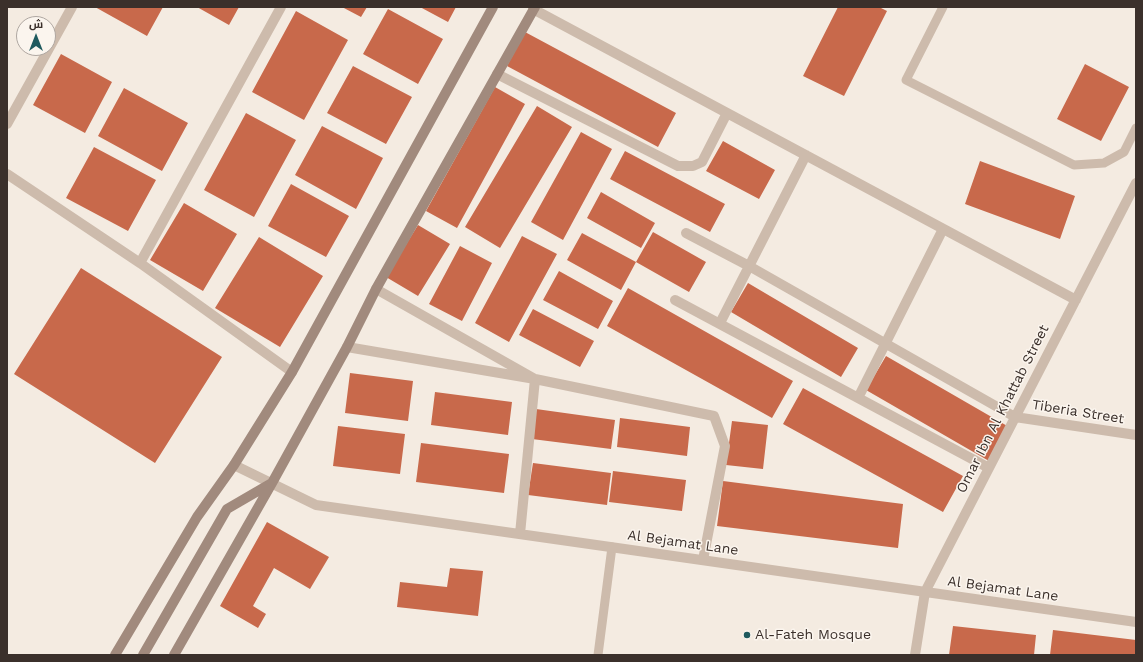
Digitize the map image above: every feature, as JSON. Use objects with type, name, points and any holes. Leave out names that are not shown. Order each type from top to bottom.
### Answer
[{"type":"main road","points":[[115,655],[197,517],[234,465],[292,372],[493,7]]},
{"type":"main road","points":[[174,655],[272,483],[347,347],[376,289],[534,8]]},
{"type":"main road","points":[[143,655],[227,509],[272,483]]},
{"type":"street","points":[[7,124],[72,7]]},
{"type":"street","points":[[140,264],[281,7]]},
{"type":"street","points":[[534,8],[1076,300]]},
{"type":"street","points":[[497,74],[678,166],[693,166],[702,162],[727,113]]},
{"type":"street","points":[[720,323],[806,155]]},
{"type":"street","points":[[7,174],[140,264],[292,372]]},
{"type":"street","name":"Omar Ibn Al Khattab Street","points":[[915,655],[925,592],[1136,183]]},
{"type":"street","points":[[858,398],[943,229]]},
{"type":"street","points":[[686,233],[749,266],[1015,417]]},
{"type":"street","points":[[376,289],[535,379]]},
{"type":"street","points":[[675,300],[989,468]]},
{"type":"street","points":[[347,347],[535,379],[714,416],[726,446],[703,560]]},
{"type":"street","points":[[520,534],[535,379]]},
{"type":"street","name":"Tiberia Street","points":[[1015,417],[1136,435]]},
{"type":"street","name":"Al Bejamat Lane","points":[[234,465],[316,505],[1136,622]]},
{"type":"lane","points":[[944,7],[906,80],[1074,165],[1104,163],[1124,152],[1136,128]]},
{"type":"lane","points":[[598,655],[612,547]]},
{"type":"building","points":[[95,7],[163,7],[147,36]]},
{"type":"building","points":[[197,7],[239,7],[229,25]]},
{"type":"building","points":[[342,7],[367,7],[361,17]]},
{"type":"building","points":[[420,7],[456,7],[448,22]]},
{"type":"building","points":[[838,7],[879,7],[887,11],[844,96],[803,76]]},
{"type":"building","points":[[388,9],[443,39],[418,84],[363,54]]},
{"type":"building","points":[[296,11],[348,40],[304,120],[252,92]]},
{"type":"building","points":[[525,32],[676,113],[658,147],[507,66]]},
{"type":"building","points":[[61,54],[112,82],[85,133],[33,105]]},
{"type":"building","points":[[1085,64],[1129,87],[1101,141],[1057,119]]},
{"type":"building","points":[[353,66],[412,97],[386,144],[327,113]]},
{"type":"building","points":[[495,87],[525,104],[457,228],[426,211]]},
{"type":"building","points":[[124,88],[188,123],[162,171],[98,136]]},
{"type":"building","points":[[537,106],[572,127],[500,248],[465,227]]},
{"type":"building","points":[[246,113],[296,140],[254,217],[204,190]]},
{"type":"building","points":[[322,126],[383,158],[356,209],[295,175]]},
{"type":"building","points":[[581,132],[612,149],[563,240],[531,222]]},
{"type":"building","points":[[723,141],[775,170],[759,199],[706,171]]},
{"type":"building","points":[[94,147],[156,180],[128,231],[66,198]]},
{"type":"building","points":[[625,151],[725,204],[710,232],[610,179]]},
{"type":"building","points":[[980,161],[1075,196],[1060,239],[965,204]]},
{"type":"building","points":[[291,184],[349,216],[326,257],[268,226]]},
{"type":"building","points":[[601,192],[655,223],[641,248],[587,218]]},
{"type":"building","points":[[184,203],[237,234],[203,291],[150,260]]},
{"type":"building","points":[[418,225],[450,244],[418,296],[386,277]]},
{"type":"building","points":[[653,232],[706,262],[689,292],[636,262]]},
{"type":"building","points":[[582,233],[636,262],[621,290],[567,260]]},
{"type":"building","points":[[522,236],[557,254],[509,342],[475,323]]},
{"type":"building","points":[[259,237],[323,276],[280,347],[215,308]]},
{"type":"building","points":[[460,246],[492,263],[462,321],[429,304]]},
{"type":"building","points":[[81,268],[222,357],[155,463],[14,374]]},
{"type":"building","points":[[559,271],[613,301],[598,329],[543,300]]},
{"type":"building","points":[[748,283],[858,348],[841,377],[731,312]]},
{"type":"building","points":[[628,288],[793,381],[772,418],[607,326]]},
{"type":"building","points":[[533,309],[594,341],[580,367],[519,335]]},
{"type":"building","points":[[886,356],[1009,427],[989,461],[866,390]]},
{"type":"building","points":[[350,373],[413,381],[408,421],[345,413]]},
{"type":"building","points":[[803,388],[963,476],[943,512],[783,424]]},
{"type":"building","points":[[435,392],[512,402],[508,435],[431,425]]},
{"type":"building","points":[[536,409],[615,420],[611,449],[532,439]]},
{"type":"building","points":[[620,418],[690,427],[687,456],[617,447]]},
{"type":"building","points":[[732,421],[768,425],[763,469],[726,465]]},
{"type":"building","points":[[338,426],[405,434],[400,474],[333,466]]},
{"type":"building","points":[[421,443],[509,454],[504,493],[416,482]]},
{"type":"building","points":[[533,463],[611,473],[607,505],[528,495]]},
{"type":"building","points":[[613,471],[686,480],[682,511],[609,502]]},
{"type":"building","points":[[723,481],[903,504],[898,548],[717,526]]},
{"type":"building","points":[[267,522],[329,557],[310,589],[274,568],[253,606],[266,614],[258,628],[220,606]]},
{"type":"building","points":[[450,568],[483,571],[478,616],[397,607],[400,582],[447,587]]},
{"type":"building","points":[[953,626],[1036,635],[1034,655],[949,655]]},
{"type":"building","points":[[1053,630],[1136,640],[1136,655],[1050,655]]},
{"type":"place","name":"Al-Fateh Mosque","points":[[747,635]]}]
